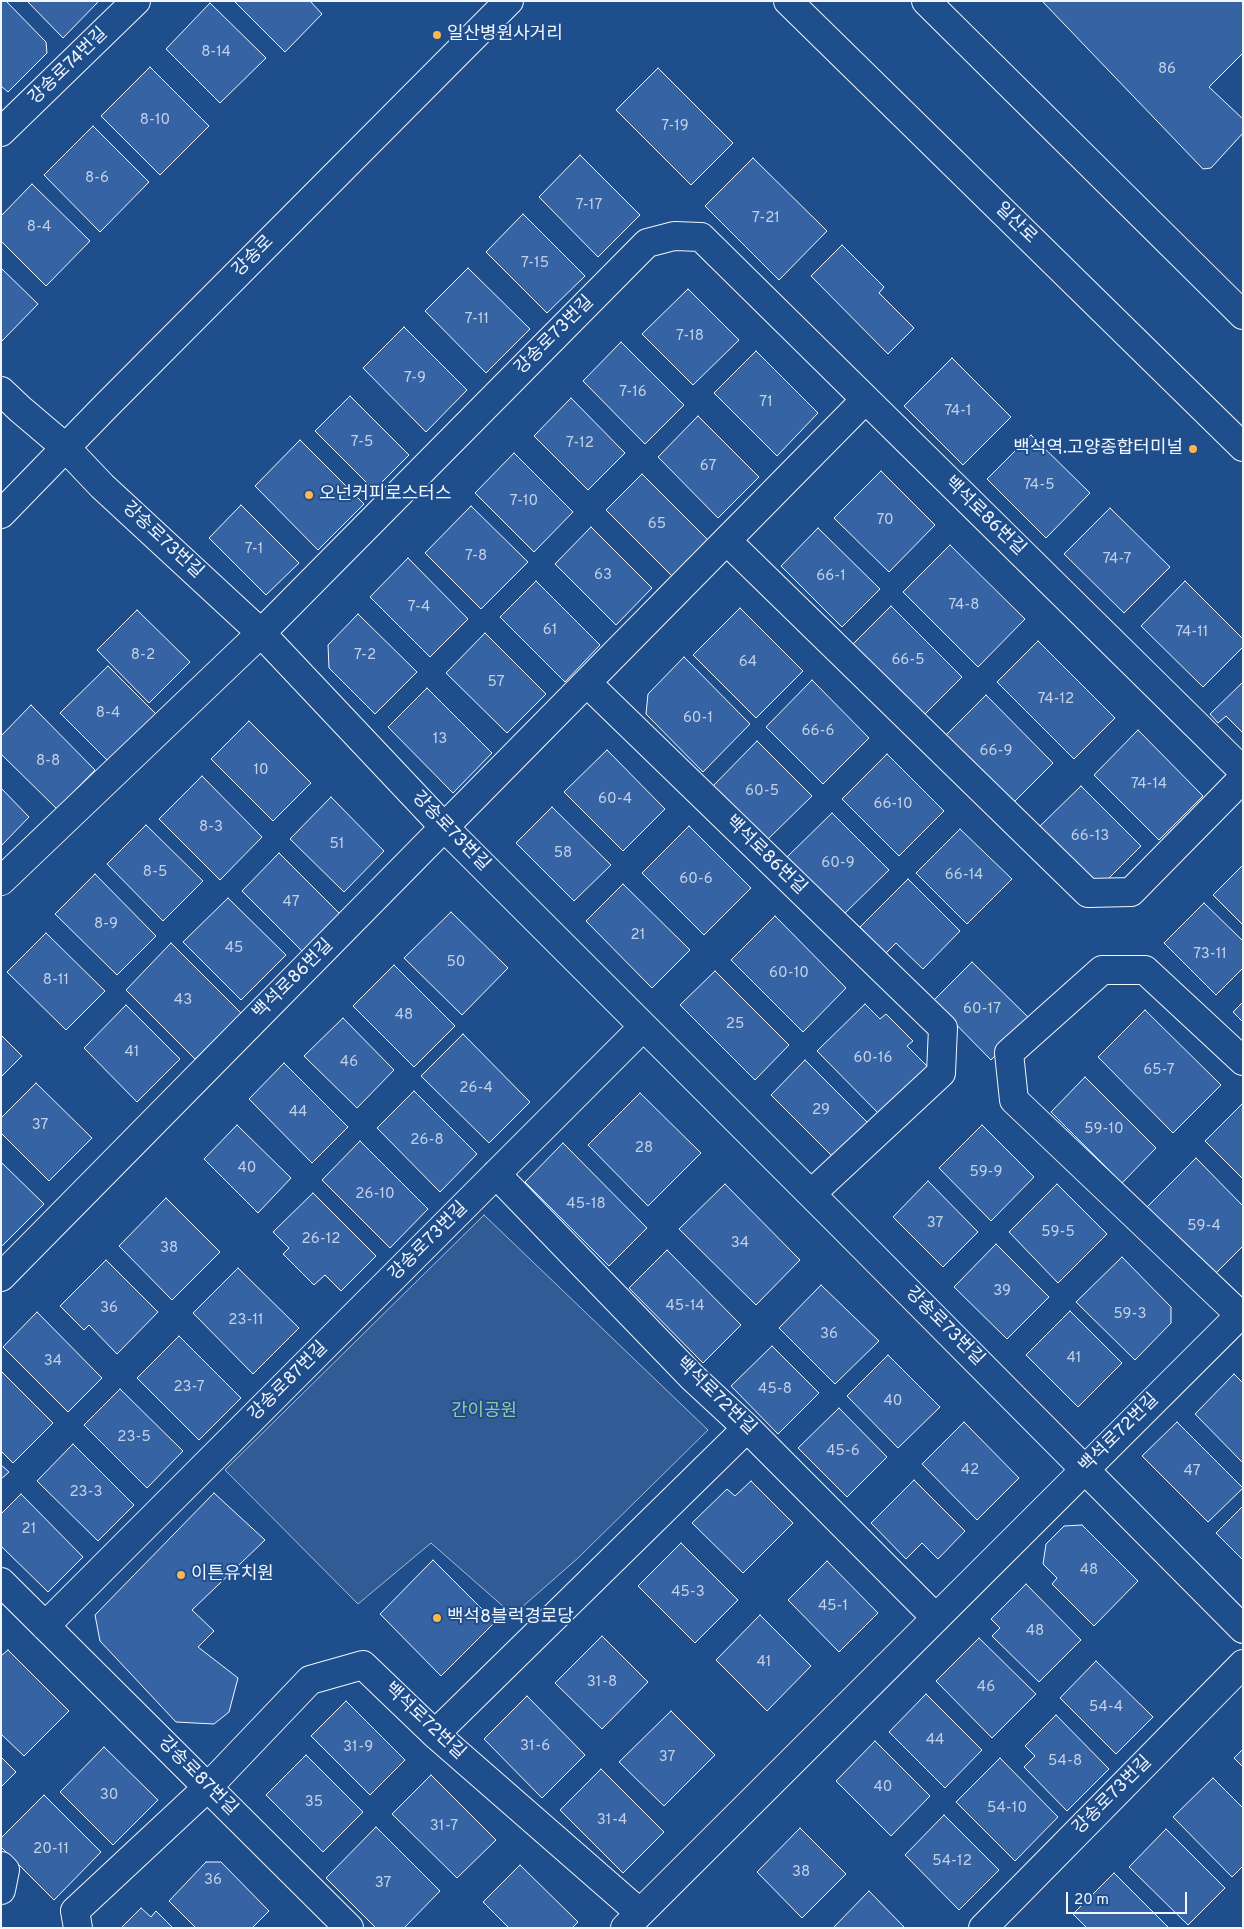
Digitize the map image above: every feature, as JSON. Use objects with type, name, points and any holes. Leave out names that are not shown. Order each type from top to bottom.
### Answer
[{"type":"street","name":"강송로74번길","points":[[4,124],[136,1]]},
{"type":"street","name":"강송로","points":[[1,514],[509,1]]},
{"type":"street","name":"일산로","points":[[788,1],[1243,447]]},
{"type":"street","points":[[926,1],[1243,315]]},
{"type":"street","name":"강송로73번길","points":[[1,881],[261,633],[647,243],[674,236],[701,237],[865,400]]},
{"type":"street","points":[[1,391],[66,448]]},
{"type":"street","name":"백석로86번길","points":[[1,1277],[865,400],[1243,771]]},
{"type":"street","name":"강송로73번길","points":[[66,448],[102,486],[261,633],[444,828],[1243,1629]]},
{"type":"street","points":[[727,541],[1088,893],[1132,892],[1243,778]]},
{"type":"street","name":"백석로86번길","points":[[587,683],[943,1028],[941,1073],[811,1194]]},
{"type":"street","name":"백석로72번길","points":[[208,1787],[310,1680],[363,1665],[632,1920],[1241,1313],[1014,1100],[1009,1053],[1102,970],[1145,970],[1243,1061]]},
{"type":"street","name":"강송로73번길","points":[[341,1329],[643,1027]]},
{"type":"street","name":"백석로72번길","points":[[496,1174],[693,1378],[747,1428],[936,1618]]},
{"type":"street","name":"강송로87번길","points":[[45,1626],[341,1329]]},
{"type":"street","points":[[435,1734],[747,1428]]},
{"type":"street","name":"강송로87번길","points":[[1,1582],[349,1928]]},
{"type":"street","name":"강송로73번길","points":[[983,1928],[1243,1664]]},
{"type":"street","points":[[78,1928],[75,1911],[208,1787]]},
{"type":"shaded area","name":"간이공원","points":[[484,1215],[708,1430],[578,1558],[513,1615],[431,1543],[358,1604],[225,1470]]},
{"type":"building","points":[[1,1],[6,1],[46,42],[47,53],[8,92],[1,86]]},
{"type":"building","points":[[27,1],[99,1],[63,38]]},
{"type":"building","points":[[234,1],[310,1],[322,14],[285,52]]},
{"type":"building","points":[[1042,1],[1243,1],[1243,53],[1209,87],[1243,119],[1243,133],[1211,168],[1203,169]]},
{"type":"building","points":[[210,3],[266,58],[220,103],[166,49]]},
{"type":"building","points":[[150,67],[209,126],[160,175],[101,116]]},
{"type":"building","points":[[658,68],[733,143],[691,185],[616,110]]},
{"type":"building","points":[[93,126],[149,182],[100,232],[44,175]]},
{"type":"building","points":[[580,155],[640,215],[598,257],[539,197]]},
{"type":"building","points":[[753,158],[827,231],[779,280],[705,206]]},
{"type":"building","points":[[32,184],[90,241],[46,286],[1,241],[1,216]]},
{"type":"building","points":[[523,214],[585,276],[547,313],[486,252]]},
{"type":"building","points":[[842,245],[884,287],[879,293],[914,328],[888,354],[811,276]]},
{"type":"building","points":[[1,268],[38,304],[2,341],[1,340]]},
{"type":"building","points":[[468,268],[530,329],[486,373],[425,311]]},
{"type":"building","points":[[688,289],[739,340],[693,385],[642,334]]},
{"type":"building","points":[[404,327],[467,390],[426,432],[363,368]]},
{"type":"building","points":[[621,342],[684,405],[645,444],[583,381]]},
{"type":"building","points":[[756,351],[818,413],[777,456],[714,393]]},
{"type":"building","points":[[952,358],[1011,417],[963,465],[904,406]]},
{"type":"building","points":[[350,396],[409,455],[374,490],[315,431]]},
{"type":"building","points":[[571,398],[625,453],[588,490],[534,436]]},
{"type":"building","points":[[698,416],[759,477],[718,518],[658,457]]},
{"type":"building","points":[[1031,435],[1090,493],[1046,538],[987,479]]},
{"type":"building","name":"오넌커피로스터스","points":[[300,440],[364,504],[318,550],[255,486]]},
{"type":"building","points":[[514,453],[573,512],[534,552],[475,493]]},
{"type":"building","points":[[881,471],[935,525],[889,572],[834,518]]},
{"type":"building","points":[[642,474],[708,540],[672,576],[606,510]]},
{"type":"building","points":[[241,505],[299,563],[266,595],[209,538]]},
{"type":"building","points":[[471,506],[528,562],[481,609],[425,553]]},
{"type":"building","points":[[1110,508],[1170,567],[1124,613],[1064,554]]},
{"type":"building","points":[[591,527],[652,588],[616,625],[555,564]]},
{"type":"building","points":[[818,528],[880,589],[842,627],[781,566]]},
{"type":"building","points":[[950,545],[1025,619],[978,667],[903,592]]},
{"type":"building","points":[[408,558],[468,619],[430,657],[370,597]]},
{"type":"building","points":[[536,581],[600,645],[565,682],[500,617]]},
{"type":"building","points":[[1185,581],[1243,639],[1243,647],[1203,687],[1141,626]]},
{"type":"building","points":[[891,606],[962,677],[924,715],[853,644]]},
{"type":"building","points":[[740,608],[803,671],[756,718],[693,655]]},
{"type":"building","points":[[137,610],[190,662],[149,703],[97,650]]},
{"type":"building","points":[[358,614],[417,672],[375,714],[329,668],[328,645]]},
{"type":"building","points":[[485,633],[546,694],[507,733],[446,673]]},
{"type":"building","points":[[1038,641],[1115,718],[1074,759],[997,682]]},
{"type":"building","points":[[684,657],[750,724],[703,772],[646,714],[648,694]]},
{"type":"building","points":[[108,666],[156,714],[109,762],[60,713]]},
{"type":"building","points":[[812,680],[869,738],[823,784],[766,727]]},
{"type":"building","points":[[1243,682],[1243,733],[1226,716],[1218,723],[1210,714]]},
{"type":"building","points":[[427,688],[492,753],[453,793],[388,727]]},
{"type":"building","points":[[986,695],[1053,763],[1007,809],[940,741]]},
{"type":"building","points":[[31,705],[95,770],[57,809],[1,754],[1,736]]},
{"type":"building","points":[[249,721],[311,783],[273,821],[211,759]]},
{"type":"building","points":[[1138,730],[1203,796],[1159,840],[1094,775]]},
{"type":"building","points":[[757,741],[812,796],[766,841],[712,787]]},
{"type":"building","points":[[607,750],[665,809],[623,851],[564,792]]},
{"type":"building","points":[[887,754],[944,811],[899,856],[842,799]]},
{"type":"building","points":[[202,776],[262,837],[220,880],[159,819]]},
{"type":"building","points":[[1081,786],[1141,846],[1098,889],[1038,828]]},
{"type":"building","points":[[1,788],[29,817],[1,846]]},
{"type":"building","points":[[331,797],[384,851],[344,892],[290,839]]},
{"type":"building","points":[[552,807],[611,865],[574,901],[516,843]]},
{"type":"building","points":[[832,813],[889,870],[843,915],[786,858]]},
{"type":"building","points":[[146,825],[203,881],[163,921],[107,864]]},
{"type":"building","points":[[689,826],[751,888],[704,935],[642,873]]},
{"type":"building","points":[[960,829],[1012,879],[967,924],[916,873]]},
{"type":"building","points":[[279,853],[340,914],[303,952],[242,891]]},
{"type":"building","points":[[1243,865],[1243,925],[1213,895]]},
{"type":"building","points":[[95,874],[156,936],[117,975],[55,914]]},
{"type":"building","points":[[908,879],[960,931],[923,969],[896,943],[886,953],[860,927]]},
{"type":"building","points":[[623,884],[690,950],[652,988],[586,921]]},
{"type":"building","points":[[228,898],[286,955],[241,1000],[183,942]]},
{"type":"building","points":[[1204,903],[1243,941],[1243,968],[1216,995],[1164,943]]},
{"type":"building","points":[[451,912],[508,968],[462,1015],[404,958]]},
{"type":"building","points":[[775,916],[846,988],[803,1032],[731,960]]},
{"type":"building","points":[[46,933],[105,991],[66,1030],[7,972]]},
{"type":"building","points":[[171,943],[241,1013],[195,1059],[126,990]]},
{"type":"building","points":[[972,962],[1031,1020],[991,1060],[933,1001]]},
{"type":"building","points":[[394,965],[455,1026],[414,1067],[353,1006]]},
{"type":"building","points":[[715,971],[789,1045],[755,1080],[680,1005]]},
{"type":"building","points":[[1243,1002],[1243,1022],[1233,1012]]},
{"type":"building","points":[[865,1004],[880,1019],[886,1014],[913,1041],[907,1046],[928,1067],[880,1115],[817,1051]]},
{"type":"building","points":[[126,1005],[180,1059],[137,1102],[84,1048]]},
{"type":"building","points":[[1145,1010],[1221,1085],[1173,1133],[1098,1057]]},
{"type":"building","points":[[343,1018],[394,1070],[357,1108],[304,1056]]},
{"type":"building","points":[[463,1034],[530,1102],[489,1143],[421,1076]]},
{"type":"building","points":[[1,1035],[22,1056],[1,1077]]},
{"type":"building","points":[[805,1060],[871,1126],[837,1161],[771,1095]]},
{"type":"building","points":[[284,1063],[348,1127],[312,1163],[249,1099]]},
{"type":"building","points":[[1085,1077],[1156,1148],[1122,1183],[1051,1112]]},
{"type":"building","points":[[36,1083],[92,1138],[49,1181],[1,1133],[1,1118]]},
{"type":"building","points":[[414,1091],[477,1154],[440,1192],[377,1128]]},
{"type":"building","points":[[640,1093],[701,1153],[648,1206],[588,1145]]},
{"type":"building","points":[[1243,1103],[1243,1179],[1205,1141]]},
{"type":"building","points":[[237,1125],[291,1178],[258,1213],[204,1159]]},
{"type":"building","points":[[982,1125],[1034,1177],[991,1221],[939,1168]]},
{"type":"building","points":[[360,1141],[428,1209],[390,1248],[322,1180]]},
{"type":"building","points":[[563,1143],[647,1228],[609,1266],[525,1182]]},
{"type":"building","points":[[1196,1158],[1243,1206],[1243,1246],[1213,1276],[1146,1208]]},
{"type":"building","points":[[1,1162],[44,1204],[2,1246],[1,1246]]},
{"type":"building","points":[[928,1181],[978,1232],[943,1267],[893,1217]]},
{"type":"building","points":[[725,1184],[800,1260],[756,1305],[679,1229]]},
{"type":"building","points":[[1057,1184],[1107,1234],[1058,1283],[1009,1232]]},
{"type":"building","points":[[313,1193],[376,1256],[341,1291],[325,1275],[314,1285],[283,1254],[289,1248],[273,1232]]},
{"type":"building","points":[[166,1198],[220,1252],[172,1300],[119,1246]]},
{"type":"building","points":[[996,1244],[1049,1297],[1007,1339],[954,1287]]},
{"type":"building","points":[[667,1250],[741,1325],[703,1363],[629,1288]]},
{"type":"building","points":[[1122,1257],[1171,1307],[1171,1323],[1135,1360],[1076,1302]]},
{"type":"building","points":[[106,1260],[158,1312],[117,1354],[89,1325],[84,1330],[60,1306]]},
{"type":"building","points":[[238,1268],[299,1328],[253,1374],[193,1313]]},
{"type":"building","points":[[821,1285],[879,1341],[835,1384],[779,1328]]},
{"type":"building","points":[[1070,1311],[1122,1363],[1078,1407],[1026,1355]]},
{"type":"building","points":[[37,1312],[102,1378],[68,1412],[3,1347]]},
{"type":"building","points":[[179,1336],[241,1398],[199,1440],[137,1378]]},
{"type":"building","points":[[772,1346],[819,1393],[778,1434],[731,1386]]},
{"type":"building","points":[[888,1355],[940,1407],[898,1448],[847,1396]]},
{"type":"building","points":[[1,1371],[53,1423],[13,1463],[1,1451]]},
{"type":"building","points":[[1234,1374],[1243,1383],[1243,1463],[1195,1414]]},
{"type":"building","points":[[120,1389],[183,1451],[147,1488],[84,1425]]},
{"type":"building","points":[[839,1408],[887,1457],[847,1497],[798,1448]]},
{"type":"building","points":[[964,1422],[1019,1478],[977,1520],[922,1464]]},
{"type":"building","points":[[1177,1422],[1243,1488],[1208,1522],[1142,1456]]},
{"type":"building","points":[[73,1444],[134,1505],[98,1541],[37,1481]]},
{"type":"building","points":[[1,1465],[9,1472],[1,1479]]},
{"type":"building","points":[[914,1480],[965,1531],[938,1559],[922,1543],[906,1559],[871,1523]]},
{"type":"building","points":[[751,1481],[793,1523],[743,1573],[692,1523],[727,1489],[735,1496]]},
{"type":"building","name":"이튼유치원","points":[[214,1493],[265,1540],[192,1610],[214,1631],[198,1647],[238,1678],[229,1712],[214,1724],[176,1722],[100,1641],[95,1615]]},
{"type":"building","points":[[21,1494],[83,1557],[48,1592],[1,1546],[1,1514]]},
{"type":"building","points":[[1243,1506],[1243,1560],[1216,1533]]},
{"type":"building","points":[[1082,1525],[1138,1581],[1094,1626],[1052,1584],[1057,1578],[1043,1564],[1046,1544],[1064,1526]]},
{"type":"building","points":[[681,1543],[738,1600],[695,1643],[638,1586]]},
{"type":"building","name":"백석8블럭경로당","points":[[433,1560],[495,1622],[441,1676],[380,1614]]},
{"type":"building","points":[[827,1561],[878,1613],[839,1652],[788,1600]]},
{"type":"building","points":[[1026,1584],[1081,1640],[1039,1682],[992,1636],[1000,1628],[991,1619]]},
{"type":"building","points":[[760,1615],[811,1666],[767,1711],[716,1660]]},
{"type":"building","points":[[602,1636],[648,1682],[602,1729],[555,1683]]},
{"type":"building","points":[[979,1638],[1036,1694],[992,1738],[936,1681]]},
{"type":"building","points":[[8,1650],[69,1711],[24,1756],[1,1734],[1,1656]]},
{"type":"building","points":[[1096,1661],[1153,1717],[1116,1754],[1060,1698]]},
{"type":"building","points":[[926,1694],[982,1750],[945,1788],[889,1732]]},
{"type":"building","points":[[527,1696],[585,1755],[542,1798],[484,1739]]},
{"type":"building","points":[[346,1701],[405,1760],[370,1795],[311,1736]]},
{"type":"building","points":[[671,1711],[715,1755],[664,1806],[619,1762]]},
{"type":"building","points":[[1056,1715],[1109,1769],[1067,1811],[1024,1767],[1035,1756],[1025,1746]]},
{"type":"building","points":[[875,1741],[930,1796],[891,1836],[836,1781]]},
{"type":"building","points":[[104,1747],[158,1800],[113,1845],[60,1792]]},
{"type":"building","points":[[1243,1749],[1243,1767],[1234,1758]]},
{"type":"building","points":[[306,1755],[363,1812],[323,1852],[266,1795]]},
{"type":"building","points":[[1,1757],[16,1772],[1,1787]]},
{"type":"building","points":[[1000,1758],[1058,1817],[1015,1861],[956,1802]]},
{"type":"building","points":[[601,1769],[664,1832],[623,1873],[560,1810]]},
{"type":"building","points":[[431,1775],[496,1840],[457,1878],[392,1814]]},
{"type":"building","points":[[1213,1778],[1243,1808],[1243,1866],[1232,1877],[1173,1817]]},
{"type":"building","points":[[44,1795],[101,1852],[54,1900],[1,1847],[1,1838]]},
{"type":"building","points":[[944,1815],[999,1870],[959,1910],[905,1855]]},
{"type":"building","points":[[376,1827],[440,1891],[404,1928],[376,1928],[326,1878]]},
{"type":"building","points":[[800,1828],[846,1874],[802,1918],[757,1872]]},
{"type":"building","points":[[1166,1829],[1225,1888],[1188,1925],[1129,1867]]},
{"type":"building","points":[[206,1862],[221,1862],[269,1911],[252,1928],[196,1928],[169,1901]]},
{"type":"building","points":[[520,1865],[578,1922],[572,1928],[509,1928],[483,1902]]},
{"type":"building","points":[[1114,1873],[1169,1928],[1087,1928],[1073,1914]]},
{"type":"building","points":[[869,1891],[905,1928],[833,1928]]},
{"type":"building","points":[[141,1908],[151,1917],[156,1911],[173,1928],[121,1928]]},
{"type":"place","name":"일산병원사거리","points":[[437,35]]},
{"type":"place","name":"백석역.고양종합터미널","points":[[1193,449]]},
{"type":"place","name":"오넌커피로스터스","points":[[309,495]]},
{"type":"place","name":"이튼유치원","points":[[181,1575]]},
{"type":"place","name":"백석8블럭경로당","points":[[437,1618]]}]
